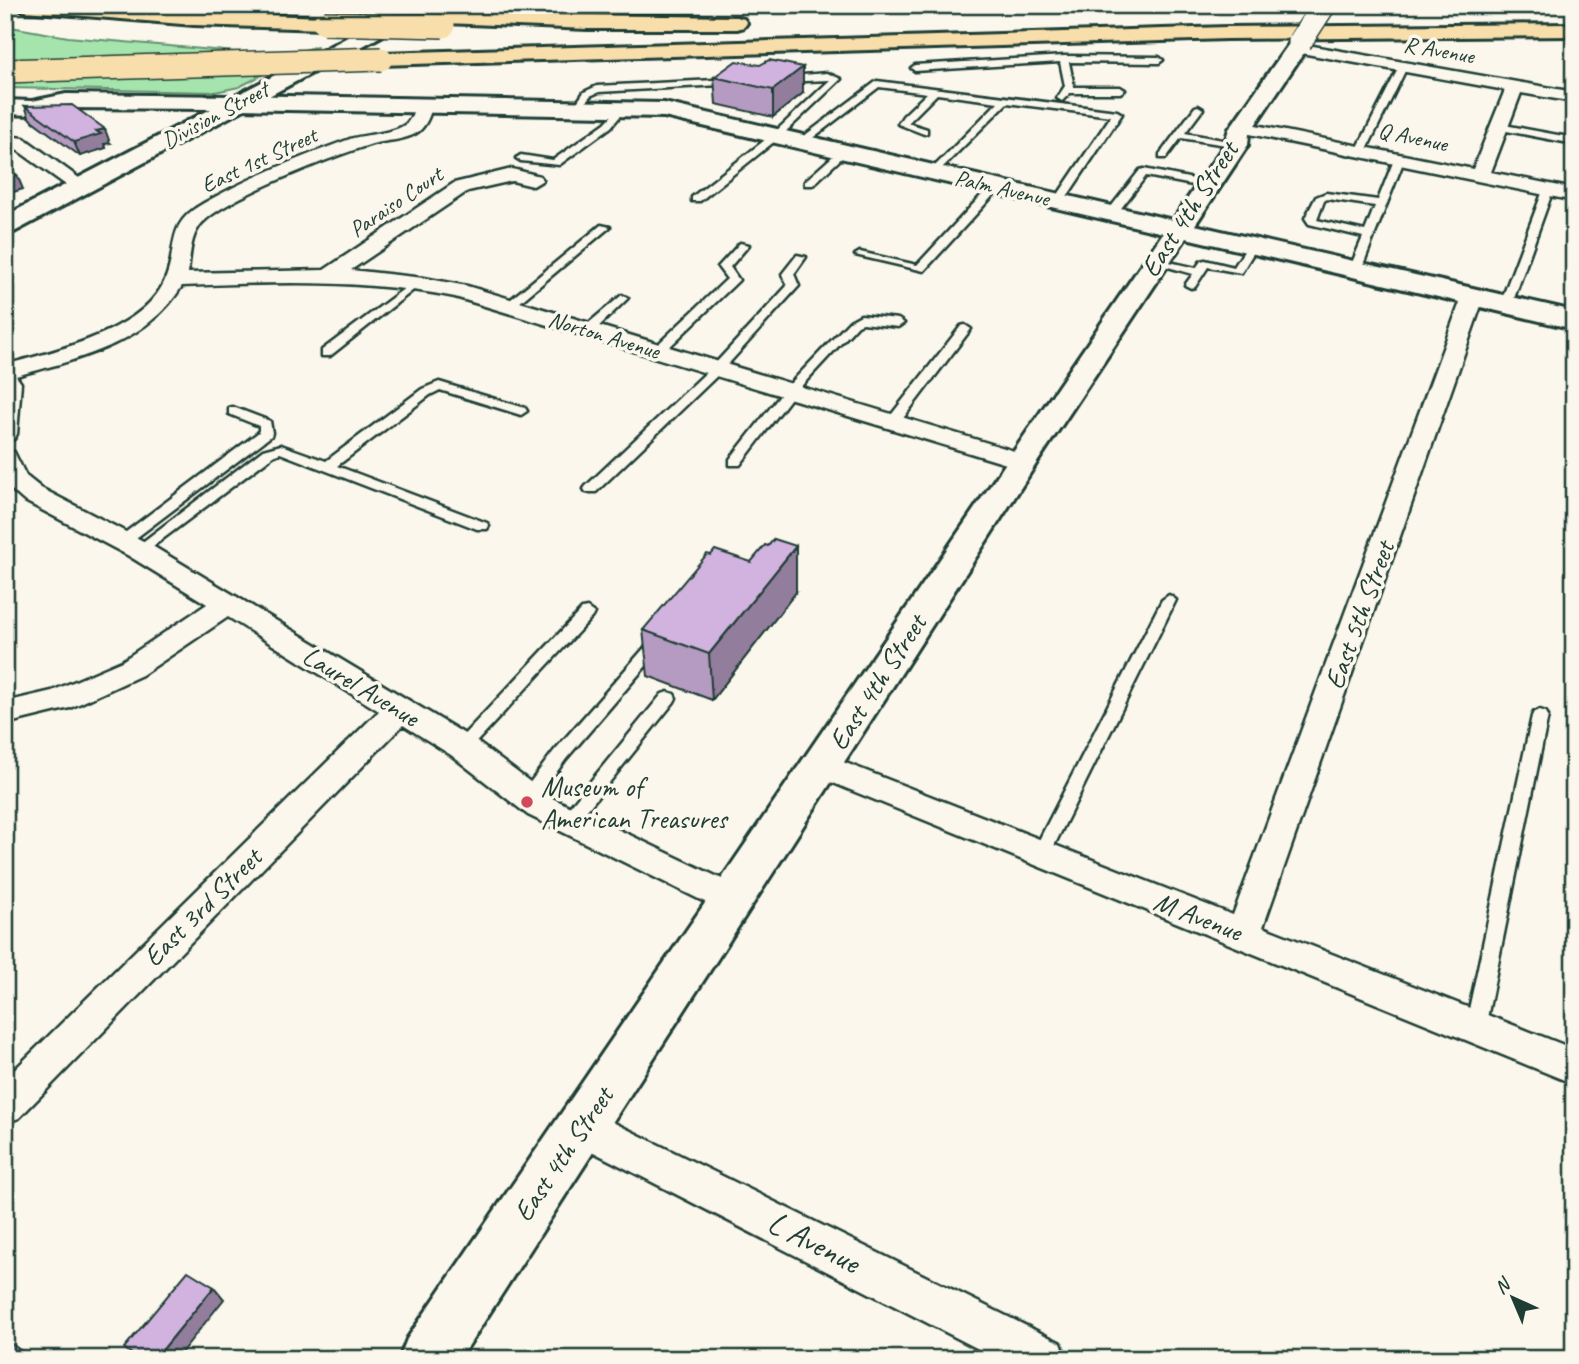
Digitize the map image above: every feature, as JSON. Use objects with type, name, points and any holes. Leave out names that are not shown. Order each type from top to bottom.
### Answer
[{"type":"highway","points":[[24,5],[194,19],[324,23],[752,22]]},
{"type":"highway","points":[[244,5],[447,22]]},
{"type":"highway","points":[[944,21],[1440,22],[1574,28]]},
{"type":"highway","points":[[5,71],[1227,33],[1574,28]]},
{"type":"street","name":"Division Street","points":[[5,226],[425,5]]},
{"type":"street","name":"East 4th Street","points":[[427,1359],[1208,185],[1324,5]]},
{"type":"street","name":"R Avenue","points":[[1298,45],[1574,97]]},
{"type":"street","points":[[1480,176],[1515,87]]},
{"type":"street","points":[[5,95],[49,97],[66,101]]},
{"type":"street","name":"Palm Avenue","points":[[66,101],[424,104],[664,110],[1111,214],[1167,246],[1252,247],[1574,320]]},
{"type":"street","points":[[5,107],[32,108],[66,101]]},
{"type":"street","points":[[410,129],[420,119],[424,104]]},
{"type":"street","points":[[410,129],[525,106]]},
{"type":"street","name":"East 1st Street","points":[[6,380],[121,332],[159,306],[176,280],[183,232],[201,213],[231,196],[325,155],[410,129]]},
{"type":"street","name":"Q Avenue","points":[[1239,136],[1361,151],[1574,195]]},
{"type":"street","points":[[13,143],[80,186]]},
{"type":"street","name":"Paraiso Court","points":[[330,275],[461,187],[512,175],[533,180]]},
{"type":"street","name":"Norton Avenue","points":[[176,280],[330,275],[417,282],[459,291],[1022,461]]},
{"type":"street","name":"East 5th Street","points":[[1243,934],[1474,297]]},
{"type":"street","points":[[5,434],[6,380]]},
{"type":"street","name":"Laurel Avenue","points":[[5,457],[15,480],[32,494],[131,546],[400,709],[462,747],[528,798],[731,899]]},
{"type":"street","points":[[5,713],[59,700],[132,668],[226,605]]},
{"type":"street","name":"East 3rd Street","points":[[5,1105],[400,709]]},
{"type":"street","name":"M Avenue","points":[[822,766],[1574,1067]]},
{"type":"street","name":"L Avenue","points":[[582,1126],[1045,1359]]},
{"type":"lane","points":[[915,68],[1063,59],[1159,60]]},
{"type":"lane","points":[[1057,106],[1070,86],[1063,59]]},
{"type":"lane","points":[[1361,151],[1404,66]]},
{"type":"lane","points":[[696,199],[777,135],[836,79],[827,76],[772,79]]},
{"type":"lane","points":[[579,107],[587,94],[597,89],[745,81]]},
{"type":"lane","points":[[803,141],[877,84],[1117,114],[1058,202]]},
{"type":"lane","points":[[1067,90],[1120,89]]},
{"type":"lane","points":[[924,131],[903,124],[935,91]]},
{"type":"lane","points":[[935,172],[1005,100]]},
{"type":"lane","points":[[533,180],[608,125],[622,108]]},
{"type":"lane","points":[[1163,156],[1198,109]]},
{"type":"lane","points":[[1499,127],[1574,141]]},
{"type":"lane","points":[[1180,135],[1239,136]]},
{"type":"lane","points":[[809,183],[844,151]]},
{"type":"lane","points":[[521,158],[555,163]]},
{"type":"lane","points":[[1355,270],[1399,160]]},
{"type":"lane","points":[[1111,214],[1144,172],[1208,185]]},
{"type":"lane","points":[[860,255],[920,269],[995,187]]},
{"type":"lane","points":[[1506,304],[1548,190]]},
{"type":"lane","points":[[1369,235],[1313,222],[1310,218],[1320,199],[1326,196],[1381,204]]},
{"type":"lane","points":[[509,306],[605,228]]},
{"type":"lane","points":[[658,351],[733,280],[724,267],[744,245]]},
{"type":"lane","points":[[1167,246],[1199,272]]},
{"type":"lane","points":[[1191,285],[1205,263],[1237,271],[1252,247]]},
{"type":"lane","points":[[590,489],[718,369],[793,286],[788,274],[801,257]]},
{"type":"lane","points":[[326,353],[417,282]]},
{"type":"lane","points":[[588,330],[622,298]]},
{"type":"lane","points":[[734,462],[790,391],[853,323],[861,319],[898,323]]},
{"type":"lane","points":[[893,422],[965,329]]},
{"type":"lane","points":[[327,467],[426,392],[439,386],[521,411]]},
{"type":"lane","points":[[131,546],[266,433],[265,424],[233,411]]},
{"type":"lane","points":[[131,546],[268,453],[281,449],[482,526]]},
{"type":"lane","points":[[1041,854],[1169,600]]},
{"type":"lane","points":[[462,747],[587,612]]},
{"type":"lane","points":[[528,798],[560,755],[674,623]]},
{"type":"lane","points":[[569,820],[668,698]]},
{"type":"lane","points":[[1475,1028],[1540,716]]},
{"type":"green space","points":[[5,26],[68,37],[282,56],[318,46],[239,87],[215,92],[5,88]]},
{"type":"building","points":[[769,60],[803,67],[773,90],[714,77],[736,61],[760,65]]},
{"type":"building","points":[[72,105],[105,129],[96,131],[101,134],[74,142],[25,106]]},
{"type":"building","points":[[5,165],[17,175],[5,178]]},
{"type":"building","points":[[774,539],[796,546],[709,654],[643,630],[707,554],[711,555],[715,550],[751,562],[765,545],[768,546]]},
{"type":"building","points":[[188,1271],[214,1287],[155,1359],[138,1359],[124,1348]]},
{"type":"building","points":[[5,1339],[24,1353],[19,1359],[5,1359]]},
{"type":"place","name":"Museum of American Treasures","points":[[527,802]]}]
